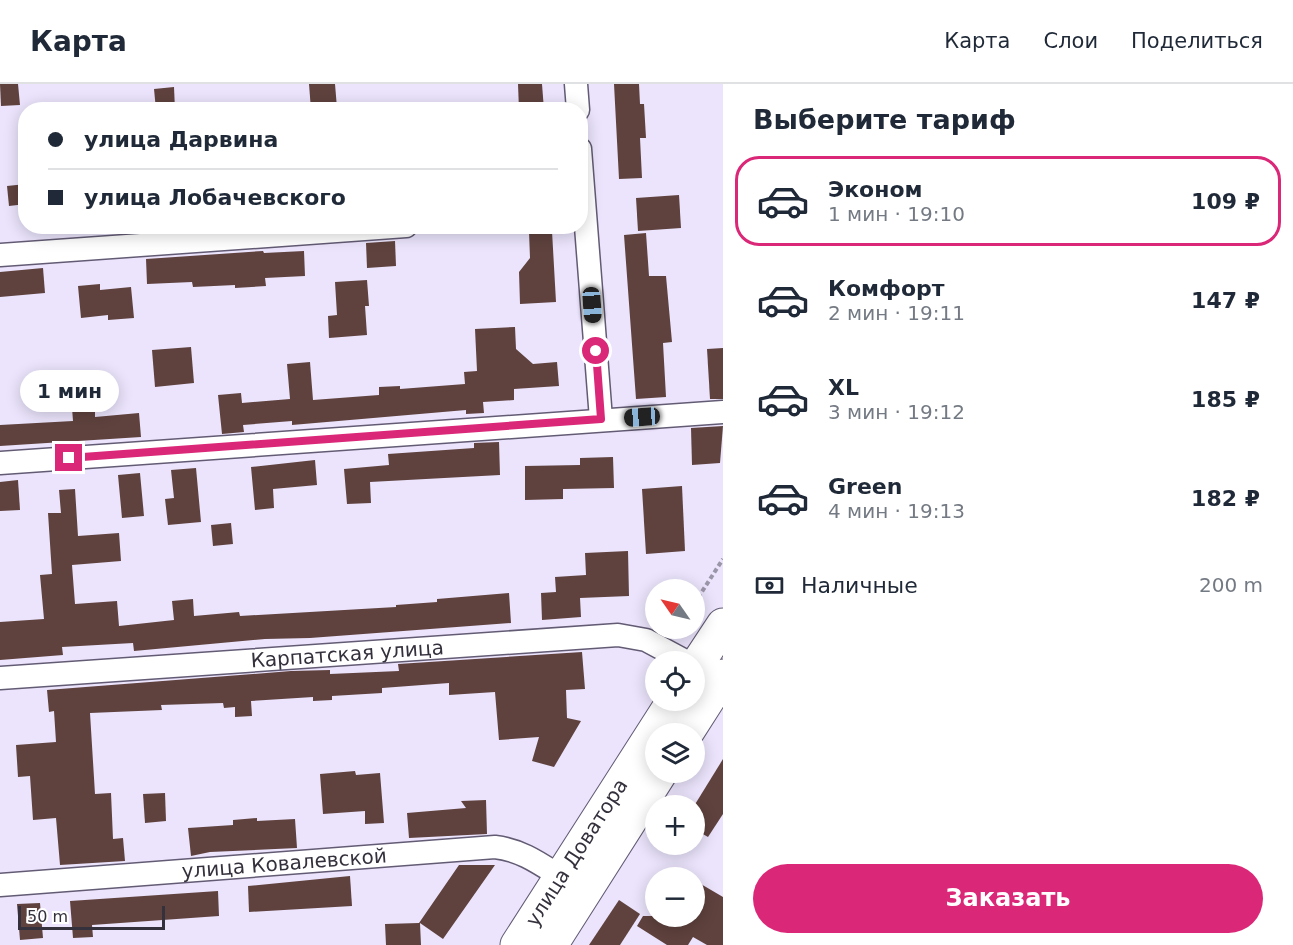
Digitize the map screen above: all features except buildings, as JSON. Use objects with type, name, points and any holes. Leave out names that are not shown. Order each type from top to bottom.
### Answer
[{"type":"main road","points":[[705,657],[723,625]]},
{"type":"main road","name":"улица Доватора","points":[[517,945],[667,711]]},
{"type":"main road","name":"улица Доватора","points":[[551,945],[654,783]]},
{"type":"street","points":[[576,84],[577,102]]},
{"type":"street","points":[[0,255],[294,234]]},
{"type":"street","points":[[585,234],[601,419]]},
{"type":"street","points":[[0,463],[723,412]]},
{"type":"street","name":"Карпатская улица","points":[[0,678],[618,635],[646,640],[667,651]]},
{"type":"street","name":"улица Ковалевской","points":[[0,885],[495,847],[511,849],[527,856],[561,877]]},
{"type":"path","points":[[705,587],[723,559]]},
{"type":"route","points":[[69,458],[601,419],[596,351]]}]
